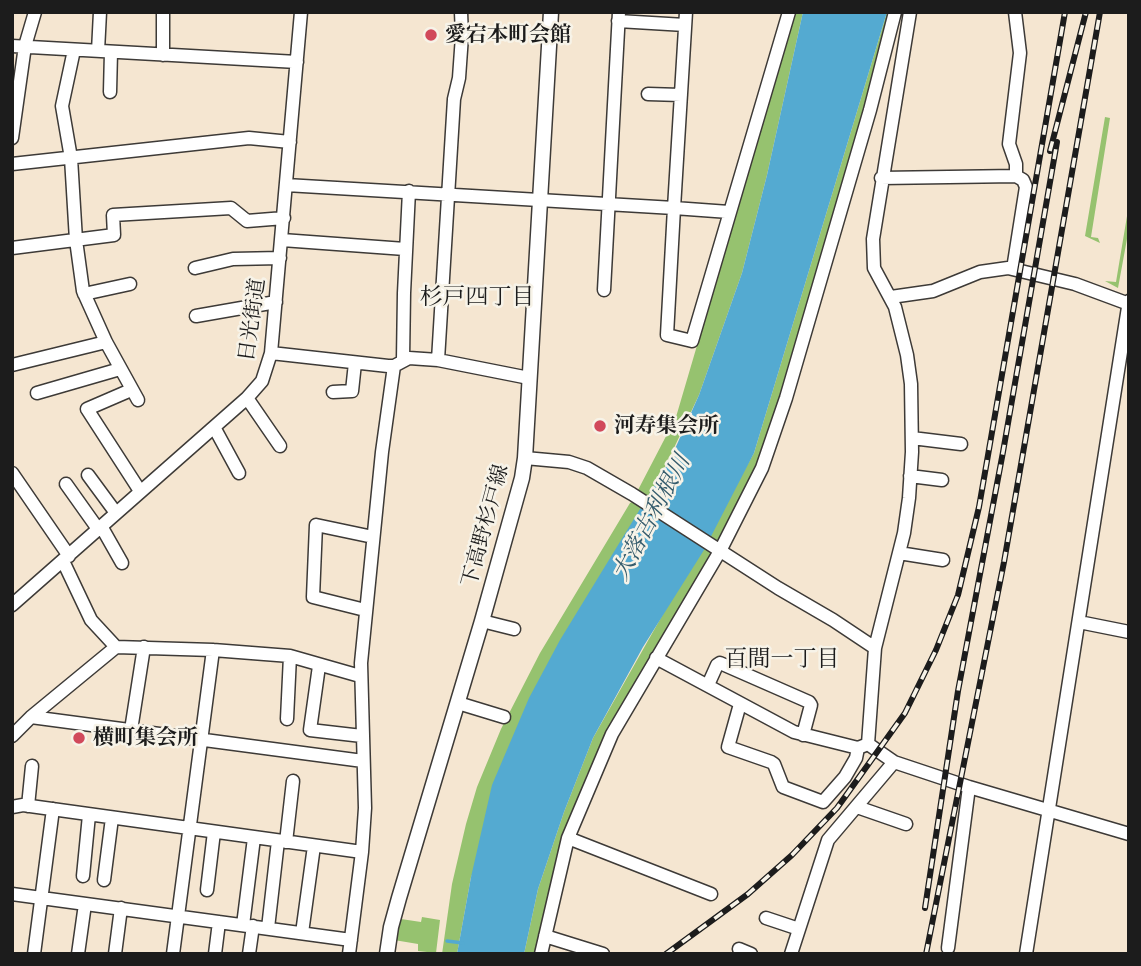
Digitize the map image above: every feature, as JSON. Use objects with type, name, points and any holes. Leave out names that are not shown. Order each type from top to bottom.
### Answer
[{"type":"main road","name":"下高野杉戸線","points":[[387,954],[396,908],[458,704],[522,478],[551,12]]},
{"type":"street","points":[[12,138],[18,46],[35,12]]},
{"type":"street","points":[[100,12],[110,92]]},
{"type":"street","points":[[163,12],[163,55]]},
{"type":"street","name":"日光街道","points":[[12,605],[247,398],[262,381],[271,353],[301,12]]},
{"type":"street","points":[[438,360],[454,99],[459,78],[461,12]]},
{"type":"street","points":[[604,290],[619,17],[685,19],[667,335],[692,341],[789,12]]},
{"type":"street","points":[[541,954],[568,838],[612,734],[751,492],[782,409],[870,110],[895,12]]},
{"type":"street","points":[[740,704],[728,747],[771,762],[783,787],[823,802],[845,777],[863,746],[875,648],[904,533],[910,476],[910,367],[891,298],[878,277],[873,258],[873,239],[910,12]]},
{"type":"street","points":[[1015,12],[1020,53],[1009,144],[1016,164],[1016,176]]},
{"type":"street","points":[[18,46],[297,62]]},
{"type":"street","points":[[74,50],[62,106],[71,158],[76,240],[84,294],[134,395],[87,409],[140,491]]},
{"type":"street","points":[[648,94],[681,96]]},
{"type":"street","points":[[12,164],[249,138],[290,142]]},
{"type":"street","points":[[881,178],[1016,176],[1023,180],[1026,187],[1013,269]]},
{"type":"street","points":[[286,185],[729,212]]},
{"type":"street","points":[[349,954],[365,808],[360,676],[365,610],[399,363],[409,191]]},
{"type":"street","points":[[12,248],[114,235],[113,215],[231,208],[247,221],[284,218]]},
{"type":"street","points":[[282,240],[405,249]]},
{"type":"street","points":[[195,268],[233,259],[280,258]]},
{"type":"street","points":[[891,298],[933,291],[980,272],[1013,269],[1074,284],[1129,303],[1026,954]]},
{"type":"street","points":[[84,294],[130,284]]},
{"type":"street","points":[[196,316],[276,302]]},
{"type":"street","points":[[12,365],[106,342]]},
{"type":"street","points":[[271,353],[355,363],[438,360],[529,378]]},
{"type":"street","points":[[333,392],[352,391],[355,363]]},
{"type":"street","points":[[37,393],[120,369]]},
{"type":"street","points":[[247,398],[280,446]]},
{"type":"street","points":[[214,427],[239,473]]},
{"type":"street","points":[[912,438],[961,444]]},
{"type":"street","points":[[525,458],[577,464],[635,496],[875,648]]},
{"type":"street","points":[[12,473],[66,558],[91,620],[116,647]]},
{"type":"street","points":[[88,475],[116,513]]},
{"type":"street","points":[[910,476],[942,480]]},
{"type":"street","points":[[66,484],[122,563]]},
{"type":"street","points":[[365,610],[313,597],[316,525],[373,537]]},
{"type":"street","points":[[899,553],[943,560]]},
{"type":"street","points":[[482,621],[514,629]]},
{"type":"street","points":[[1079,622],[1129,632]]},
{"type":"street","points":[[12,736],[116,647],[290,656],[360,676]]},
{"type":"street","points":[[131,730],[144,647]]},
{"type":"street","points":[[173,954],[213,650]]},
{"type":"street","points":[[287,719],[290,656]]},
{"type":"street","points":[[656,658],[803,735],[863,746],[894,762],[969,787],[1129,834]]},
{"type":"street","points":[[708,685],[720,663],[809,702],[811,705],[803,735]]},
{"type":"street","points":[[319,666],[310,730],[362,736]]},
{"type":"street","points":[[458,704],[504,717]]},
{"type":"street","points":[[31,717],[363,761]]},
{"type":"street","points":[[791,954],[828,839],[894,762]]},
{"type":"street","points":[[28,806],[32,766]]},
{"type":"street","points":[[268,928],[293,781]]},
{"type":"street","points":[[948,948],[969,787]]},
{"type":"street","points":[[12,807],[53,809],[362,852]]},
{"type":"street","points":[[857,807],[906,824]]},
{"type":"street","points":[[34,954],[53,809]]},
{"type":"street","points":[[83,876],[89,815]]},
{"type":"street","points":[[104,880],[112,818]]},
{"type":"street","points":[[207,890],[214,832]]},
{"type":"street","points":[[249,954],[248,926],[254,838]]},
{"type":"street","points":[[568,838],[711,894]]},
{"type":"street","points":[[302,933],[314,846]]},
{"type":"street","points":[[12,894],[351,940]]},
{"type":"street","points":[[78,954],[85,904]]},
{"type":"street","points":[[115,954],[121,908]]},
{"type":"street","points":[[766,918],[799,929]]},
{"type":"street","points":[[215,954],[219,922]]},
{"type":"street","points":[[545,936],[603,954]]},
{"type":"green space","points":[[795,12],[803,12],[767,175],[742,273],[699,395],[471,877],[457,954],[442,954],[452,884],[466,824],[477,787],[501,729],[540,653],[630,503],[639,494],[638,490],[676,417]]},
{"type":"green space","points":[[887,12],[890,12],[889,26],[782,396],[746,498],[587,774],[566,835],[537,954],[524,954],[538,889],[593,738],[754,453]]},
{"type":"green space","points":[[1105,117],[1110,118],[1091,237],[1098,238],[1100,243],[1085,236]]},
{"type":"green space","points":[[1129,204],[1129,228],[1118,288],[1105,281],[1116,282]]},
{"type":"green space","points":[[422,917],[440,920],[436,953],[418,951],[418,944],[394,940],[401,919],[421,922]]},
{"type":"water","name":"大落古利根川","points":[[803,12],[887,12],[754,453],[704,550],[643,647],[593,738],[538,889],[524,954],[457,954],[492,785],[529,698],[560,640],[670,460],[699,395],[742,273]]},
{"type":"waterway","points":[[447,941],[463,943]]},
{"type":"railway","points":[[666,954],[748,894],[792,855],[837,808],[905,713],[936,650],[958,595],[979,507],[1065,12]]},
{"type":"railway","points":[[1050,151],[1086,12]]},
{"type":"railway","points":[[926,954],[1004,562],[1100,12]]},
{"type":"railway","points":[[925,908],[958,691],[1057,142]]},
{"type":"place","name":"愛宕本町会館","points":[[431,35]]},
{"type":"place","name":"河寿集会所","points":[[600,426]]},
{"type":"place","name":"横町集会所","points":[[79,738]]},
{"type":"district","name":"杉戸四丁目","points":[[477,298]]},
{"type":"district","name":"百間一丁目","points":[[782,660]]}]
